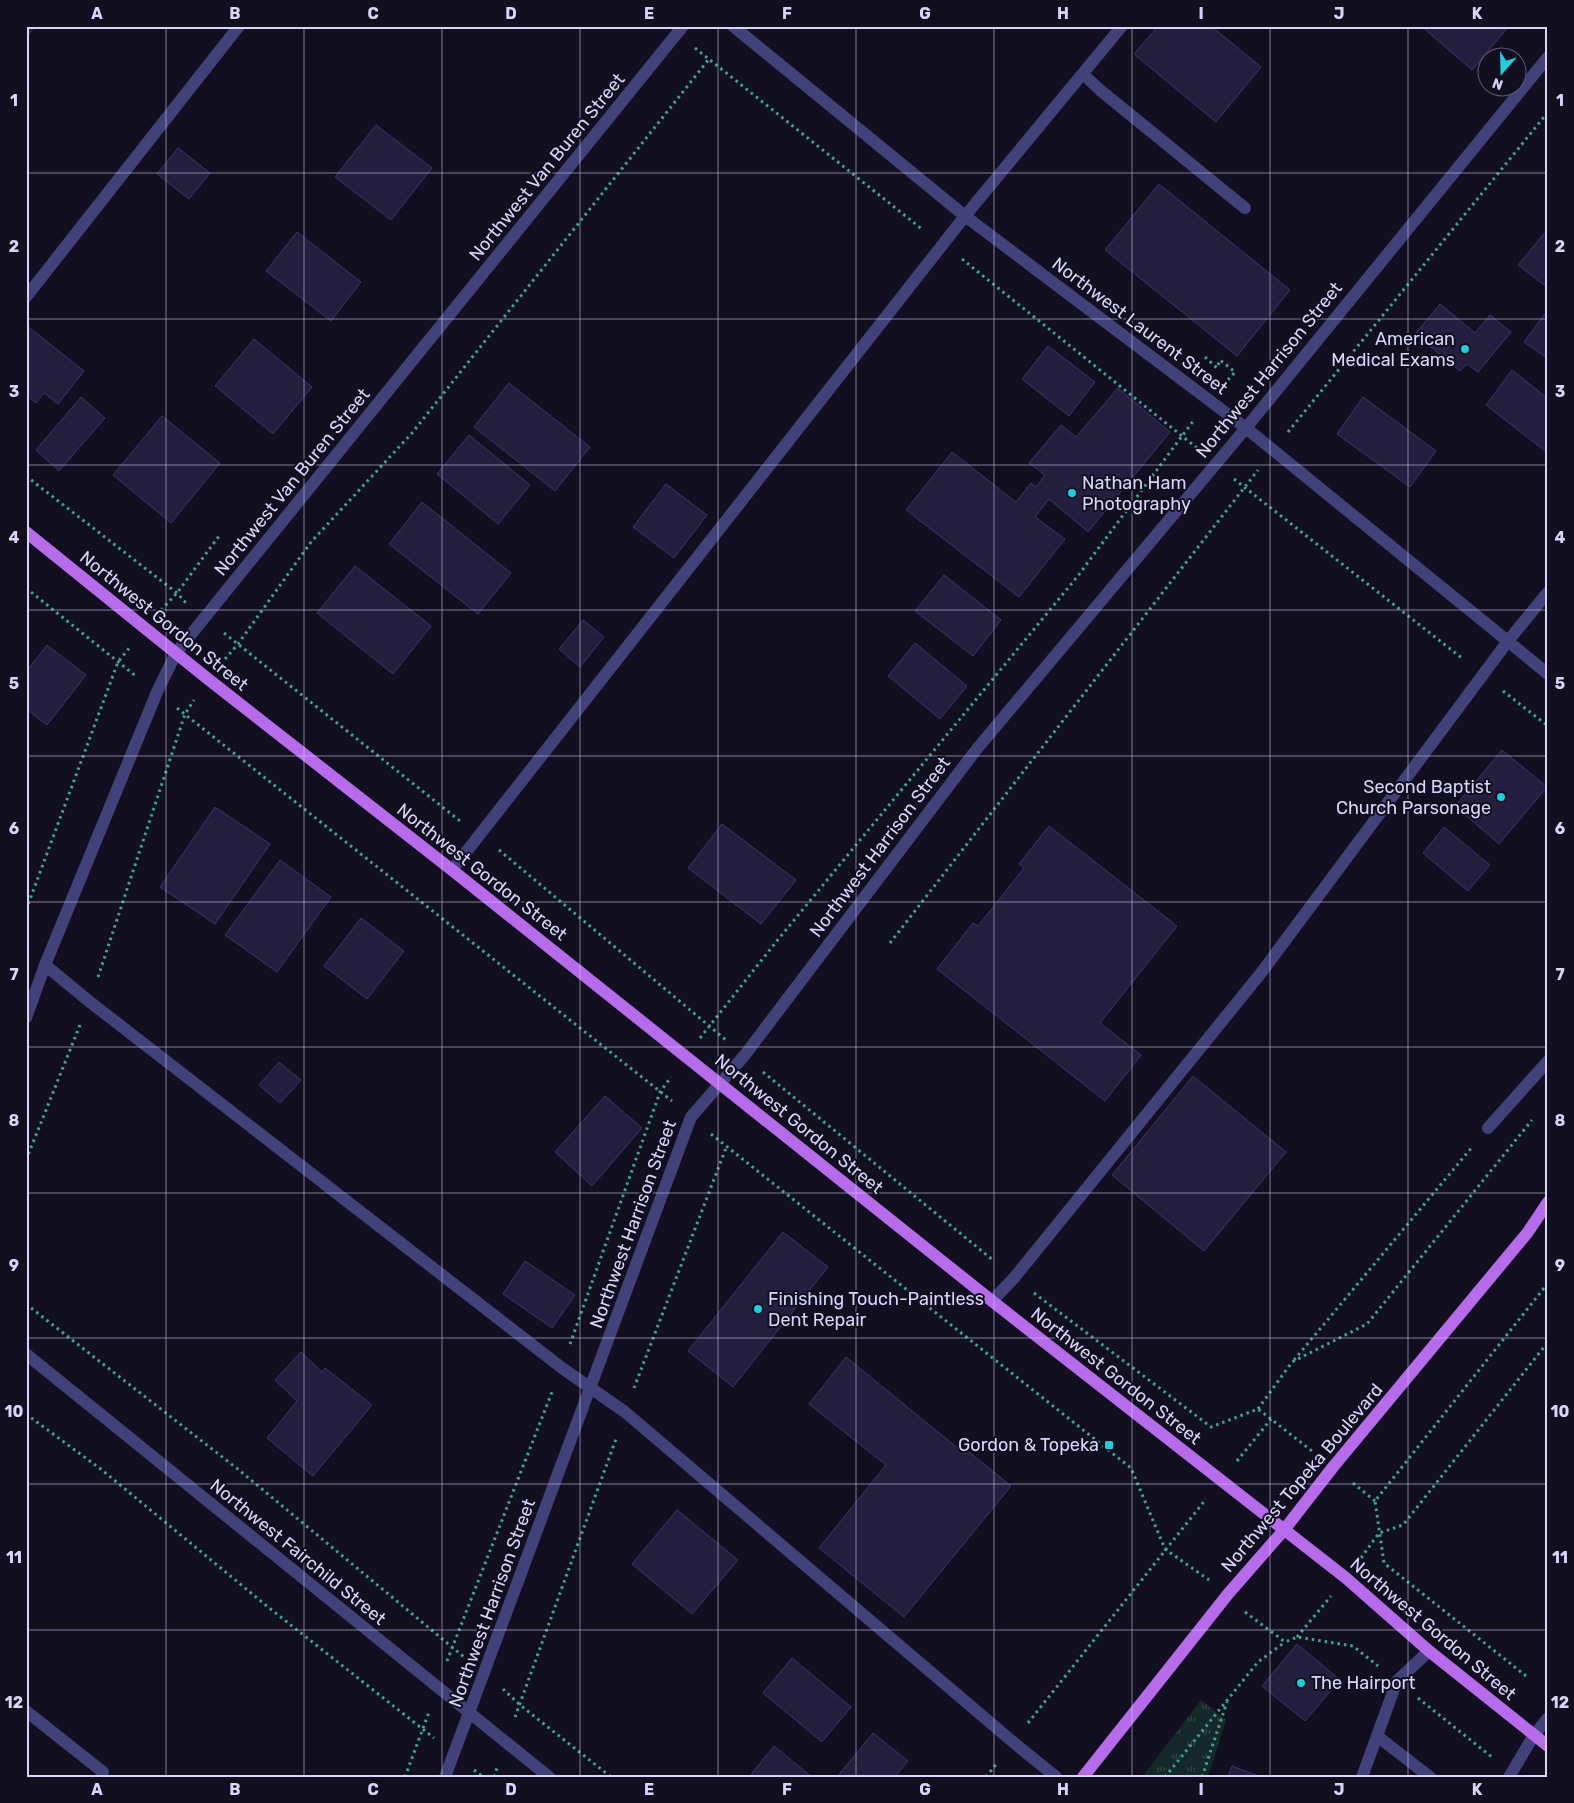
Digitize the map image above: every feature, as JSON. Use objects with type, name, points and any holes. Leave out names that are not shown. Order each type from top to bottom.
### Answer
[{"type":"main road","name":"Northwest Gordon Street","points":[[26,532],[145,626],[176,654],[452,870],[992,1301],[1346,1578],[1428,1651],[1548,1746]]},
{"type":"main road","name":"Northwest Topeka Boulevard","points":[[1083,1777],[1228,1594],[1284,1530],[1333,1467],[1528,1232],[1548,1202]]},
{"type":"street","points":[[26,297],[239,26]]},
{"type":"street","name":"Northwest Laurent Street","points":[[733,26],[965,216],[1246,428],[1548,674]]},
{"type":"street","points":[[452,870],[965,216],[1122,26]]},
{"type":"street","name":"Northwest Van Buren Street","points":[[26,1018],[45,965],[157,692],[176,654],[680,30]]},
{"type":"street","name":"Northwest Harrison Street","points":[[445,1777],[691,1117],[719,1082],[744,1056],[976,750],[1246,428],[1548,57]]},
{"type":"street","points":[[1083,74],[1244,208]]},
{"type":"street","points":[[992,1301],[1014,1278],[1261,973],[1483,674],[1548,592]]},
{"type":"street","points":[[45,965],[90,1002],[562,1368],[625,1412],[1056,1777]]},
{"type":"street","points":[[1488,1128],[1548,1061]]},
{"type":"street","name":"Northwest Fairchild Street","points":[[26,1354],[549,1777]]},
{"type":"street","points":[[1362,1777],[1397,1681],[1428,1651]]},
{"type":"street","points":[[26,1711],[105,1775]]},
{"type":"street","points":[[1509,1777],[1510,1772],[1534,1735],[1548,1718]]},
{"type":"street","points":[[1377,1736],[1430,1777]]},
{"type":"path","points":[[680,30],[709,59],[1183,435],[1214,464],[1246,487],[1548,726]]},
{"type":"path","points":[[26,1160],[90,1002],[185,714],[208,679],[238,644],[311,542],[412,433],[709,59]]},
{"type":"path","points":[[890,944],[1273,450],[1548,112]]},
{"type":"path","points":[[1204,357],[1217,368],[1220,360],[1235,372]]},
{"type":"path","name":"Northwest Gordon Street","points":[[26,476],[463,823],[480,834],[744,1056],[1014,1278],[1211,1427],[1258,1409]]},
{"type":"path","points":[[26,910],[118,662],[145,626],[177,594],[219,536]]},
{"type":"path","points":[[1292,1362],[1367,1324],[1535,1116]]},
{"type":"path","points":[[1488,1128],[1292,1362],[1258,1409],[1375,1501],[1384,1563],[1526,1676]]},
{"type":"path","points":[[494,1777],[625,1412],[726,1148]]},
{"type":"path","points":[[1375,1501],[1548,1283]]},
{"type":"path","points":[[26,1304],[239,1470],[452,1647],[485,1672],[520,1705],[611,1777]]},
{"type":"path","points":[[1403,1525],[1548,1342]]},
{"type":"path","points":[[26,1414],[102,1470],[268,1607],[483,1777]]},
{"type":"path","points":[[986,1777],[1165,1549]]},
{"type":"path","points":[[1165,1777],[1258,1662],[1285,1642]]},
{"type":"path","points":[[1202,1777],[1228,1698]]},
{"type":"green space","points":[[1201,1700],[1226,1720],[1208,1777],[1142,1777]]},
{"type":"building","points":[[26,26],[35,26],[26,38]]},
{"type":"building","points":[[1158,26],[1211,26],[1261,67],[1216,122],[1134,54]]},
{"type":"building","points":[[1421,26],[1509,26],[1490,48],[1476,48],[1476,65],[1472,70]]},
{"type":"building","points":[[376,125],[432,168],[391,220],[335,177]]},
{"type":"building","points":[[178,148],[210,173],[189,199],[157,174]]},
{"type":"building","points":[[1159,184],[1290,290],[1237,356],[1105,250]]},
{"type":"building","points":[[1548,231],[1548,288],[1518,265]]},
{"type":"building","points":[[297,232],[361,282],[331,321],[266,271]]},
{"type":"building","name":"American Medical Exams","points":[[1440,304],[1475,333],[1490,315],[1511,332],[1478,372],[1467,364],[1460,371],[1415,334]]},
{"type":"building","points":[[1548,311],[1548,359],[1524,342]]},
{"type":"building","points":[[26,325],[84,371],[58,404],[44,393],[36,403],[26,395]]},
{"type":"building","points":[[254,339],[312,387],[273,434],[215,386]]},
{"type":"building","points":[[1048,346],[1095,382],[1069,416],[1022,379]]},
{"type":"building","points":[[1512,370],[1547,398],[1548,396],[1548,448],[1545,451],[1486,405]]},
{"type":"building","points":[[509,383],[590,447],[555,491],[474,427]]},
{"type":"building","name":"Nathan Ham Photography","points":[[1118,388],[1170,432],[1088,532],[1049,499],[1035,517],[1065,539],[1019,597],[906,510],[952,452],[1016,502],[1031,483],[1036,487],[1045,475],[1029,463],[1061,425],[1076,437]]},
{"type":"building","points":[[81,397],[105,418],[59,471],[36,450]]},
{"type":"building","points":[[1363,397],[1436,451],[1410,487],[1337,434]]},
{"type":"building","points":[[162,416],[220,463],[171,523],[113,475]]},
{"type":"building","points":[[469,435],[530,485],[498,524],[437,474]]},
{"type":"building","points":[[666,484],[707,515],[674,558],[633,527]]},
{"type":"building","points":[[422,502],[511,573],[478,614],[389,544]]},
{"type":"building","points":[[355,566],[431,626],[393,674],[317,613]]},
{"type":"building","points":[[944,575],[1001,620],[973,656],[915,611]]},
{"type":"building","points":[[583,620],[604,637],[580,667],[559,649]]},
{"type":"building","points":[[915,643],[967,686],[940,719],[888,676]]},
{"type":"building","points":[[47,645],[86,675],[47,725],[26,709],[26,672]]},
{"type":"building","name":"Second Baptist Church Parsonage","points":[[1502,750],[1547,787],[1499,844],[1455,806]]},
{"type":"building","points":[[215,807],[270,844],[215,924],[160,887]]},
{"type":"building","points":[[722,824],[796,880],[761,924],[688,868]]},
{"type":"building","points":[[1049,826],[1177,926],[1100,1023],[1141,1055],[1105,1101],[937,969],[973,923],[978,926],[1024,868],[1019,864]]},
{"type":"building","points":[[1444,827],[1490,865],[1468,891],[1423,853]]},
{"type":"building","points":[[280,860],[331,897],[277,972],[225,935]]},
{"type":"building","points":[[361,918],[404,951],[367,999],[324,966]]},
{"type":"building","points":[[279,1062],[301,1080],[280,1103],[259,1085]]},
{"type":"building","points":[[1193,1076],[1286,1152],[1204,1251],[1112,1175]]},
{"type":"building","points":[[605,1096],[642,1128],[592,1186],[555,1152]]},
{"type":"building","name":"Finishing Touch-Paintless Dent Repair","points":[[783,1232],[828,1267],[733,1387],[688,1351]]},
{"type":"building","points":[[525,1261],[575,1295],[552,1328],[503,1294]]},
{"type":"building","points":[[301,1352],[322,1372],[325,1368],[372,1405],[313,1476],[267,1438],[297,1401],[275,1380]]},
{"type":"building","points":[[846,1357],[965,1454],[968,1451],[1011,1486],[904,1617],[819,1548],[886,1465],[809,1404]]},
{"type":"building","points":[[677,1510],[738,1560],[692,1614],[632,1564]]},
{"type":"building","name":"The Hairport","points":[[1297,1644],[1340,1680],[1305,1721],[1262,1686]]},
{"type":"building","points":[[792,1658],[851,1707],[822,1742],[763,1693]]},
{"type":"building","points":[[873,1733],[908,1761],[895,1777],[837,1777]]},
{"type":"building","points":[[774,1746],[812,1777],[749,1777]]},
{"type":"building","points":[[1232,1766],[1261,1777],[1228,1777]]},
{"type":"place","name":"American Medical Exams","points":[[1465,349]]},
{"type":"place","name":"Nathan Ham Photography","points":[[1072,493]]},
{"type":"place","name":"Second Baptist Church Parsonage","points":[[1501,797]]},
{"type":"place","name":"Finishing Touch-Paintless Dent Repair","points":[[758,1309]]},
{"type":"place","name":"Gordon & Topeka","points":[[1109,1445]]},
{"type":"place","name":"The Hairport","points":[[1301,1683]]}]
